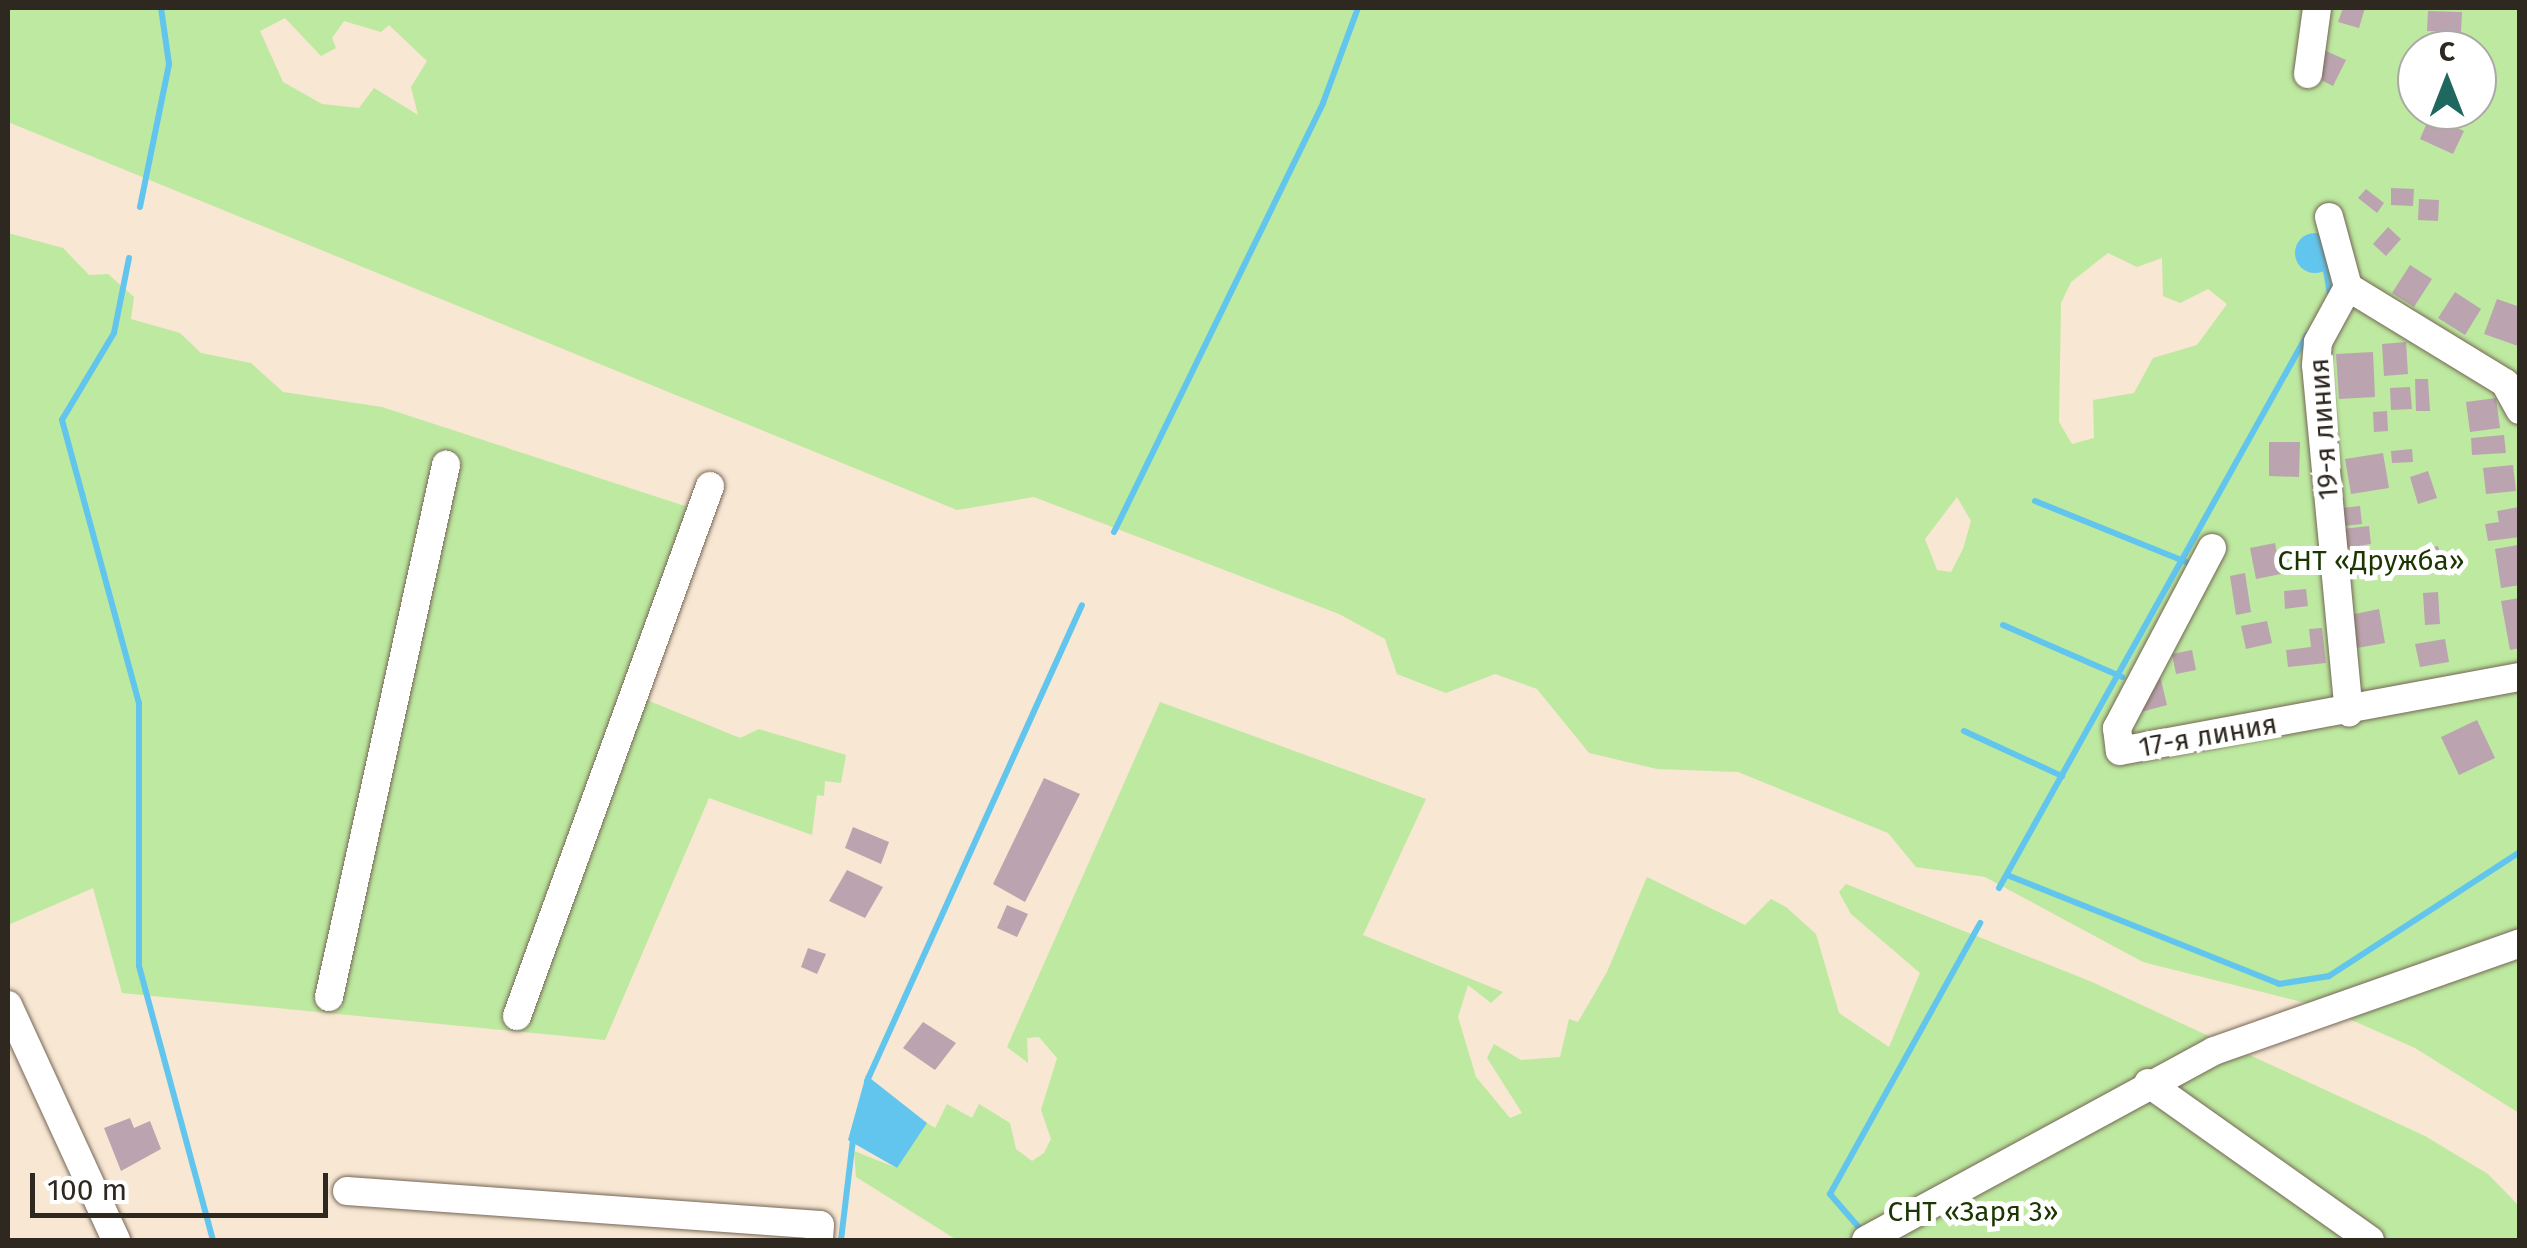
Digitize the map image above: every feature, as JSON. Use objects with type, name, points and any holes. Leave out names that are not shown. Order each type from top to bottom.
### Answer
[{"type":"street","points":[[2308,74],[2316,8]]},
{"type":"street","points":[[2329,217],[2348,287],[2506,382],[2520,410]]},
{"type":"street","name":"19-я линия","points":[[2348,287],[2318,342],[2316,365],[2349,712]]},
{"type":"street","points":[[329,997],[446,465]]},
{"type":"street","points":[[516,1016],[710,486]]},
{"type":"street","name":"17-я линия","points":[[2212,548],[2117,728],[2115,756],[2520,677]]},
{"type":"street","points":[[1866,1240],[2148,1083],[2270,1026],[2520,943]]},
{"type":"street","points":[[8,1004],[116,1240]]},
{"type":"street","points":[[2148,1083],[2370,1240]]},
{"type":"street","points":[[347,1192],[820,1224],[819,1240]]},
{"type":"green space","name":"СНТ «Дружба»","points":[[8,8],[2519,8],[2519,1113],[2415,1048],[2322,1007],[2143,962],[1985,877],[1916,867],[1888,833],[1738,772],[1657,769],[1589,753],[1537,689],[1495,674],[1446,693],[1397,674],[1385,639],[1339,614],[1034,497],[957,510],[8,122]],"holes":[[[285,18],[321,56],[336,48],[332,38],[344,21],[381,32],[389,25],[427,61],[411,87],[418,115],[374,88],[359,108],[322,104],[283,82],[260,31]],[[2108,253],[2137,267],[2162,258],[2163,296],[2180,303],[2208,289],[2227,304],[2197,345],[2153,358],[2134,393],[2093,400],[2094,438],[2072,444],[2059,422],[2061,303],[2071,282]],[[1957,497],[1971,521],[1951,572],[1937,570],[1925,539]]]},
{"type":"green space","points":[[8,233],[63,248],[89,275],[108,274],[134,297],[131,319],[180,333],[201,353],[251,363],[283,392],[382,407],[694,509],[637,696],[740,738],[759,729],[846,755],[841,783],[825,781],[824,796],[817,795],[812,835],[709,798],[605,1040],[122,993],[93,888],[8,925]]},
{"type":"green space","name":"СНТ «Заря 3»","points":[[1160,702],[1426,799],[1363,935],[1503,992],[1491,1003],[1468,985],[1458,1017],[1476,1077],[1510,1118],[1522,1113],[1487,1058],[1494,1044],[1521,1060],[1560,1057],[1569,1019],[1578,1022],[1607,972],[1647,877],[1745,925],[1771,899],[1786,907],[1816,934],[1839,1013],[1889,1047],[1920,973],[1851,914],[1839,892],[1846,884],[2092,982],[2425,1136],[2488,1174],[2519,1206],[2520,1240],[957,1240],[856,1177],[854,1151],[897,1168],[908,1142],[927,1123],[935,1128],[947,1104],[972,1118],[979,1104],[1010,1123],[1016,1149],[1032,1161],[1044,1153],[1051,1139],[1041,1110],[1057,1058],[1039,1037],[1027,1038],[1028,1063],[1007,1047]]},
{"type":"water","points":[[2315,233],[2329,239],[2335,253],[2329,267],[2315,273],[2301,267],[2295,253],[2301,239]]},
{"type":"water","points":[[866,1075],[927,1123],[897,1168],[848,1140]]},
{"type":"building","points":[[2343,8],[2365,8],[2359,28],[2338,22]]},
{"type":"building","points":[[2428,11],[2462,12],[2461,30],[2427,30]]},
{"type":"building","points":[[2324,50],[2346,60],[2333,86],[2311,75]]},
{"type":"building","points":[[2424,130],[2464,131],[2453,154],[2420,139]]},
{"type":"building","points":[[2391,188],[2414,189],[2413,206],[2391,205]]},
{"type":"building","points":[[2366,189],[2384,203],[2377,213],[2358,198]]},
{"type":"building","points":[[2419,199],[2439,200],[2438,221],[2418,220]]},
{"type":"building","points":[[2388,227],[2401,239],[2386,256],[2373,244]]},
{"type":"building","points":[[2410,265],[2432,279],[2414,307],[2392,293]]},
{"type":"building","points":[[2455,292],[2481,309],[2465,335],[2438,318]]},
{"type":"building","points":[[2497,299],[2520,307],[2518,346],[2484,334]]},
{"type":"building","points":[[2406,342],[2408,374],[2384,376],[2382,344]]},
{"type":"building","points":[[2373,352],[2375,397],[2339,399],[2336,354]]},
{"type":"building","points":[[2415,379],[2428,379],[2430,411],[2416,411]]},
{"type":"building","points":[[2410,387],[2412,409],[2391,410],[2390,388]]},
{"type":"building","points":[[2496,398],[2500,428],[2470,432],[2466,402]]},
{"type":"building","points":[[2387,411],[2388,431],[2374,432],[2373,412]]},
{"type":"building","points":[[2504,435],[2506,453],[2472,455],[2471,438]]},
{"type":"building","points":[[2269,442],[2300,442],[2299,477],[2269,476]]},
{"type":"building","points":[[2412,449],[2413,462],[2392,463],[2391,451]]},
{"type":"building","points":[[2383,453],[2389,488],[2351,494],[2345,459]]},
{"type":"building","points":[[2513,465],[2516,491],[2486,494],[2483,468]]},
{"type":"building","points":[[2428,471],[2437,498],[2418,504],[2410,477]]},
{"type":"building","points":[[2360,506],[2362,524],[2344,526],[2342,508]]},
{"type":"building","points":[[2519,507],[2520,537],[2488,541],[2485,524],[2499,522],[2497,511]]},
{"type":"building","points":[[2369,526],[2371,544],[2344,548],[2342,529]]},
{"type":"building","points":[[2275,543],[2281,574],[2256,579],[2250,548]]},
{"type":"building","points":[[2518,545],[2520,585],[2501,588],[2495,549]]},
{"type":"building","points":[[2438,546],[2442,565],[2403,573],[2399,555]]},
{"type":"building","points":[[2245,573],[2251,612],[2236,615],[2230,576]]},
{"type":"building","points":[[2306,589],[2308,606],[2285,609],[2284,591]]},
{"type":"building","points":[[2438,592],[2440,624],[2425,625],[2423,593]]},
{"type":"building","points":[[2520,598],[2520,648],[2510,650],[2501,601]]},
{"type":"building","points":[[2379,609],[2385,643],[2357,648],[2350,615]]},
{"type":"building","points":[[2267,621],[2272,643],[2246,649],[2241,626]]},
{"type":"building","points":[[2322,628],[2326,663],[2288,667],[2286,650],[2311,647],[2309,629]]},
{"type":"building","points":[[2445,639],[2449,662],[2420,667],[2415,644]]},
{"type":"building","points":[[2192,650],[2196,670],[2176,674],[2172,654]]},
{"type":"building","points":[[2159,672],[2167,705],[2137,713]]},
{"type":"building","points":[[2477,720],[2495,758],[2459,775],[2441,737]]},
{"type":"building","points":[[1044,778],[1080,794],[1025,902],[993,884]]},
{"type":"building","points":[[853,827],[889,842],[881,864],[845,848]]},
{"type":"building","points":[[847,870],[883,887],[865,918],[829,901]]},
{"type":"building","points":[[1007,905],[1028,914],[1017,937],[997,928]]},
{"type":"building","points":[[808,948],[826,954],[817,974],[801,967]]},
{"type":"building","points":[[923,1022],[956,1043],[935,1070],[903,1048]]},
{"type":"building","points":[[130,1118],[134,1128],[150,1121],[161,1149],[121,1171],[104,1128]]},
{"type":"waterway","points":[[140,207],[169,64],[161,8]]},
{"type":"waterway","points":[[1114,532],[1323,103],[1358,8]]},
{"type":"waterway","points":[[129,258],[114,333],[62,420],[139,703],[139,966],[213,1240]]},
{"type":"waterway","points":[[2326,271],[2330,293]]},
{"type":"waterway","points":[[1999,888],[2307,335]]},
{"type":"waterway","points":[[2035,501],[2186,562]]},
{"type":"waterway","points":[[867,1081],[1082,605]]},
{"type":"waterway","points":[[2003,625],[2122,677]]},
{"type":"waterway","points":[[1964,731],[2062,776]]},
{"type":"waterway","points":[[2007,875],[2279,984],[2329,976],[2520,852]]},
{"type":"waterway","points":[[1862,1231],[1830,1194],[1980,923]]},
{"type":"waterway","points":[[841,1240],[853,1139]]}]
